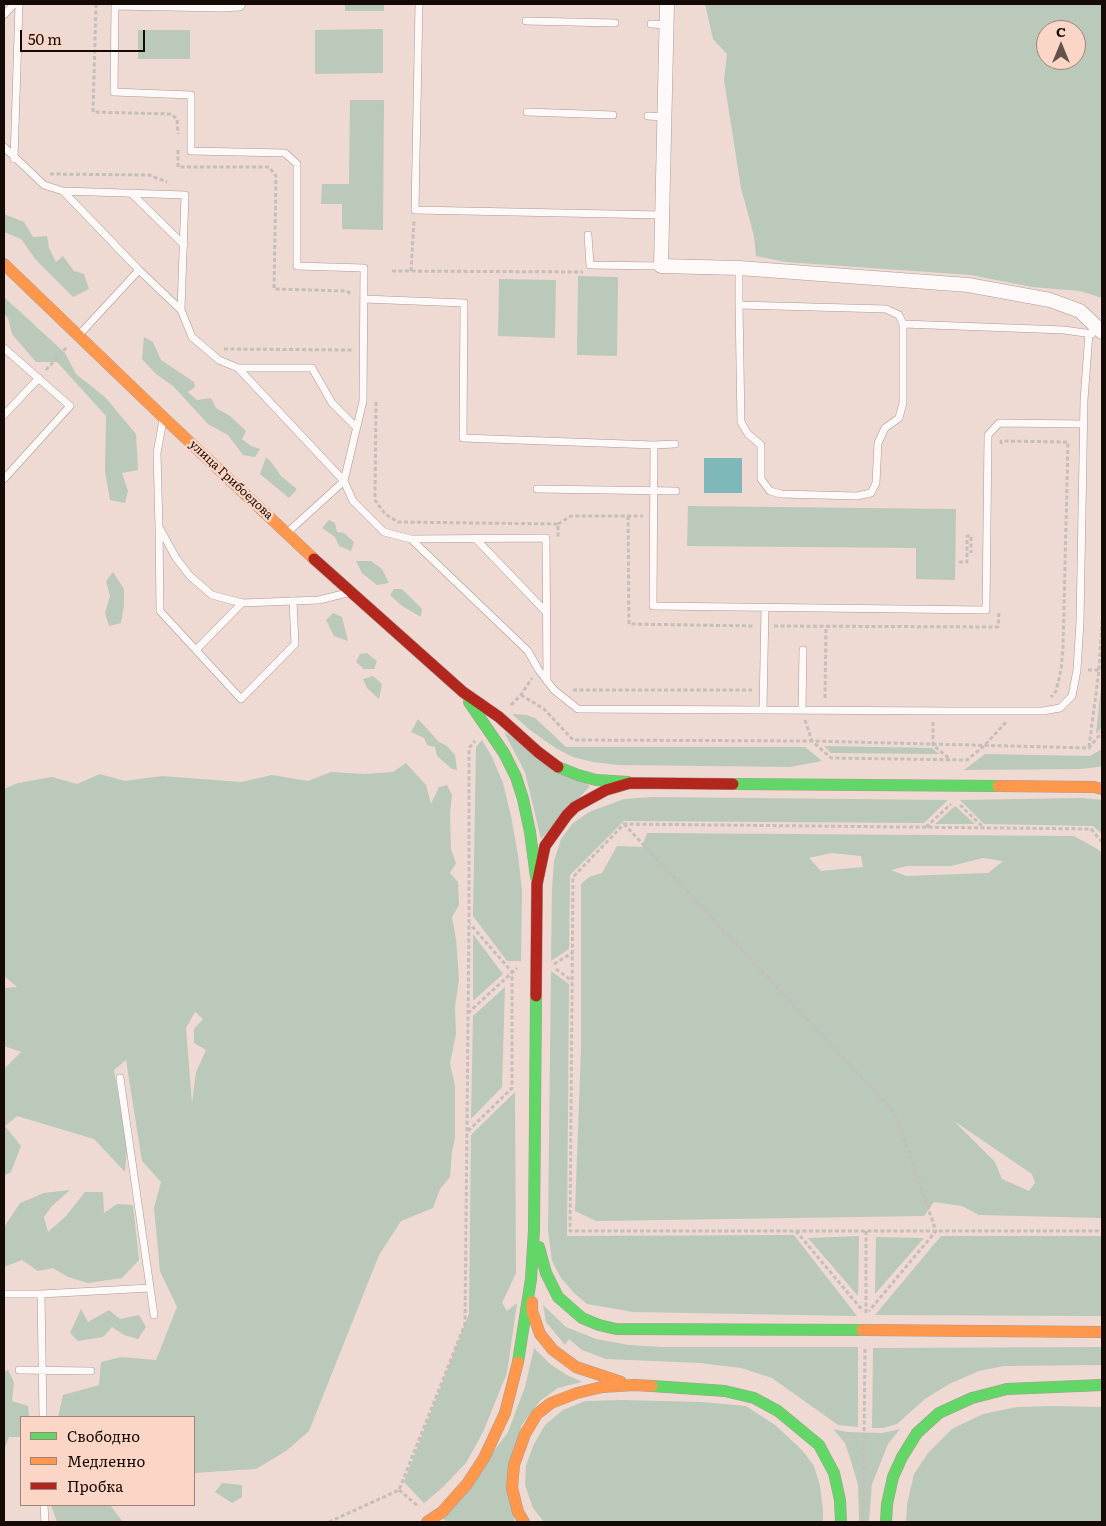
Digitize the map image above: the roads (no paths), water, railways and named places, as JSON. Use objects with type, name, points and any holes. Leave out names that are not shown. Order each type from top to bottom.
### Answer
[{"type":"main road","name":"улица Грибоедова","points":[[4,264],[163,417],[350,592],[463,692]]},
{"type":"main road","points":[[463,692],[499,717],[538,752],[559,767],[596,780],[630,783],[1100,787]]},
{"type":"main road","points":[[463,692],[504,753],[516,776],[530,832],[537,884],[532,1311],[540,1334],[553,1350],[576,1367],[634,1385]]},
{"type":"main road","points":[[537,884],[545,846],[567,815],[582,803],[606,790],[630,783]]},
{"type":"main road","points":[[534,1230],[546,1273],[558,1297],[582,1318],[616,1329],[1102,1332]]},
{"type":"main road","points":[[427,1522],[442,1512],[467,1484],[484,1458],[505,1413],[516,1374],[531,1279]]},
{"type":"main road","points":[[524,1522],[518,1512],[512,1488],[514,1465],[525,1434],[537,1414],[551,1403],[577,1393],[634,1385],[725,1391],[754,1398],[778,1411],[819,1446],[834,1473],[840,1500],[841,1522]]},
{"type":"main road","points":[[886,1522],[887,1504],[893,1477],[902,1457],[916,1433],[939,1413],[972,1398],[1007,1389],[1102,1385]]},
{"type":"main road","points":[[1047,1388],[1102,1393]]},
{"type":"street","points":[[667,4],[661,266],[739,268],[968,285],[1050,300],[1080,311],[1096,333]]},
{"type":"lane","points":[[4,15],[14,4]]},
{"type":"lane","points":[[14,159],[19,4]]},
{"type":"lane","points":[[242,4],[240,7],[222,8],[116,6],[114,92],[192,95],[191,151],[285,152],[297,164],[298,266],[364,268],[361,300],[363,402],[344,481],[287,533]]},
{"type":"lane","points":[[419,4],[415,210],[661,215]]},
{"type":"lane","points":[[526,21],[615,23]]},
{"type":"lane","points":[[651,24],[667,24]]},
{"type":"lane","points":[[527,112],[613,115]]},
{"type":"lane","points":[[648,116],[664,117]]},
{"type":"lane","points":[[4,147],[14,159],[44,185],[63,191],[185,195],[182,310],[192,337],[219,360],[238,368],[312,368],[332,403],[356,427]]},
{"type":"lane","points":[[63,191],[139,270],[182,310]]},
{"type":"lane","points":[[131,193],[184,245]]},
{"type":"lane","points":[[588,235],[590,265],[661,266]]},
{"type":"lane","points":[[739,268],[739,305],[741,422],[748,434],[762,445],[762,479],[770,491],[782,494],[857,496],[871,493],[876,483],[878,443],[885,428],[899,418],[903,403],[903,324],[899,315],[886,309],[739,305]]},
{"type":"lane","points":[[78,335],[139,270]]},
{"type":"lane","points":[[361,300],[464,303],[463,438],[675,444]]},
{"type":"lane","points":[[903,324],[1064,330],[1096,333],[1102,336]]},
{"type":"lane","points":[[411,539],[528,651],[538,669],[554,690],[578,708],[1044,711],[1060,708],[1072,696],[1077,670],[1080,622],[1084,424],[1096,333]]},
{"type":"lane","points":[[4,348],[70,406],[4,479]]},
{"type":"lane","points":[[238,368],[344,481],[353,501],[384,532],[411,539],[546,538],[547,681]]},
{"type":"lane","points":[[4,415],[39,378]]},
{"type":"lane","points":[[163,417],[157,453],[160,611],[242,698],[295,644],[293,601]]},
{"type":"lane","points":[[654,444],[653,606],[986,610],[988,435],[999,423],[1084,424]]},
{"type":"lane","points":[[537,489],[676,491]]},
{"type":"lane","points":[[159,527],[176,558],[190,576],[212,595],[242,603],[319,600],[350,592]]},
{"type":"lane","points":[[476,539],[546,612]]},
{"type":"lane","points":[[197,649],[242,603]]},
{"type":"lane","points":[[763,709],[764,608]]},
{"type":"lane","points":[[802,710],[803,650]]},
{"type":"lane","points":[[120,1078],[154,1315]]},
{"type":"lane","points":[[4,1294],[41,1294],[150,1288]]},
{"type":"lane","points":[[41,1294],[43,1416]]},
{"type":"lane","points":[[19,1370],[91,1371]]},
{"type":"lane","points":[[44,1506],[45,1522]]},
{"type":"water","points":[[704,458],[742,458],[742,493],[704,493]]}]
